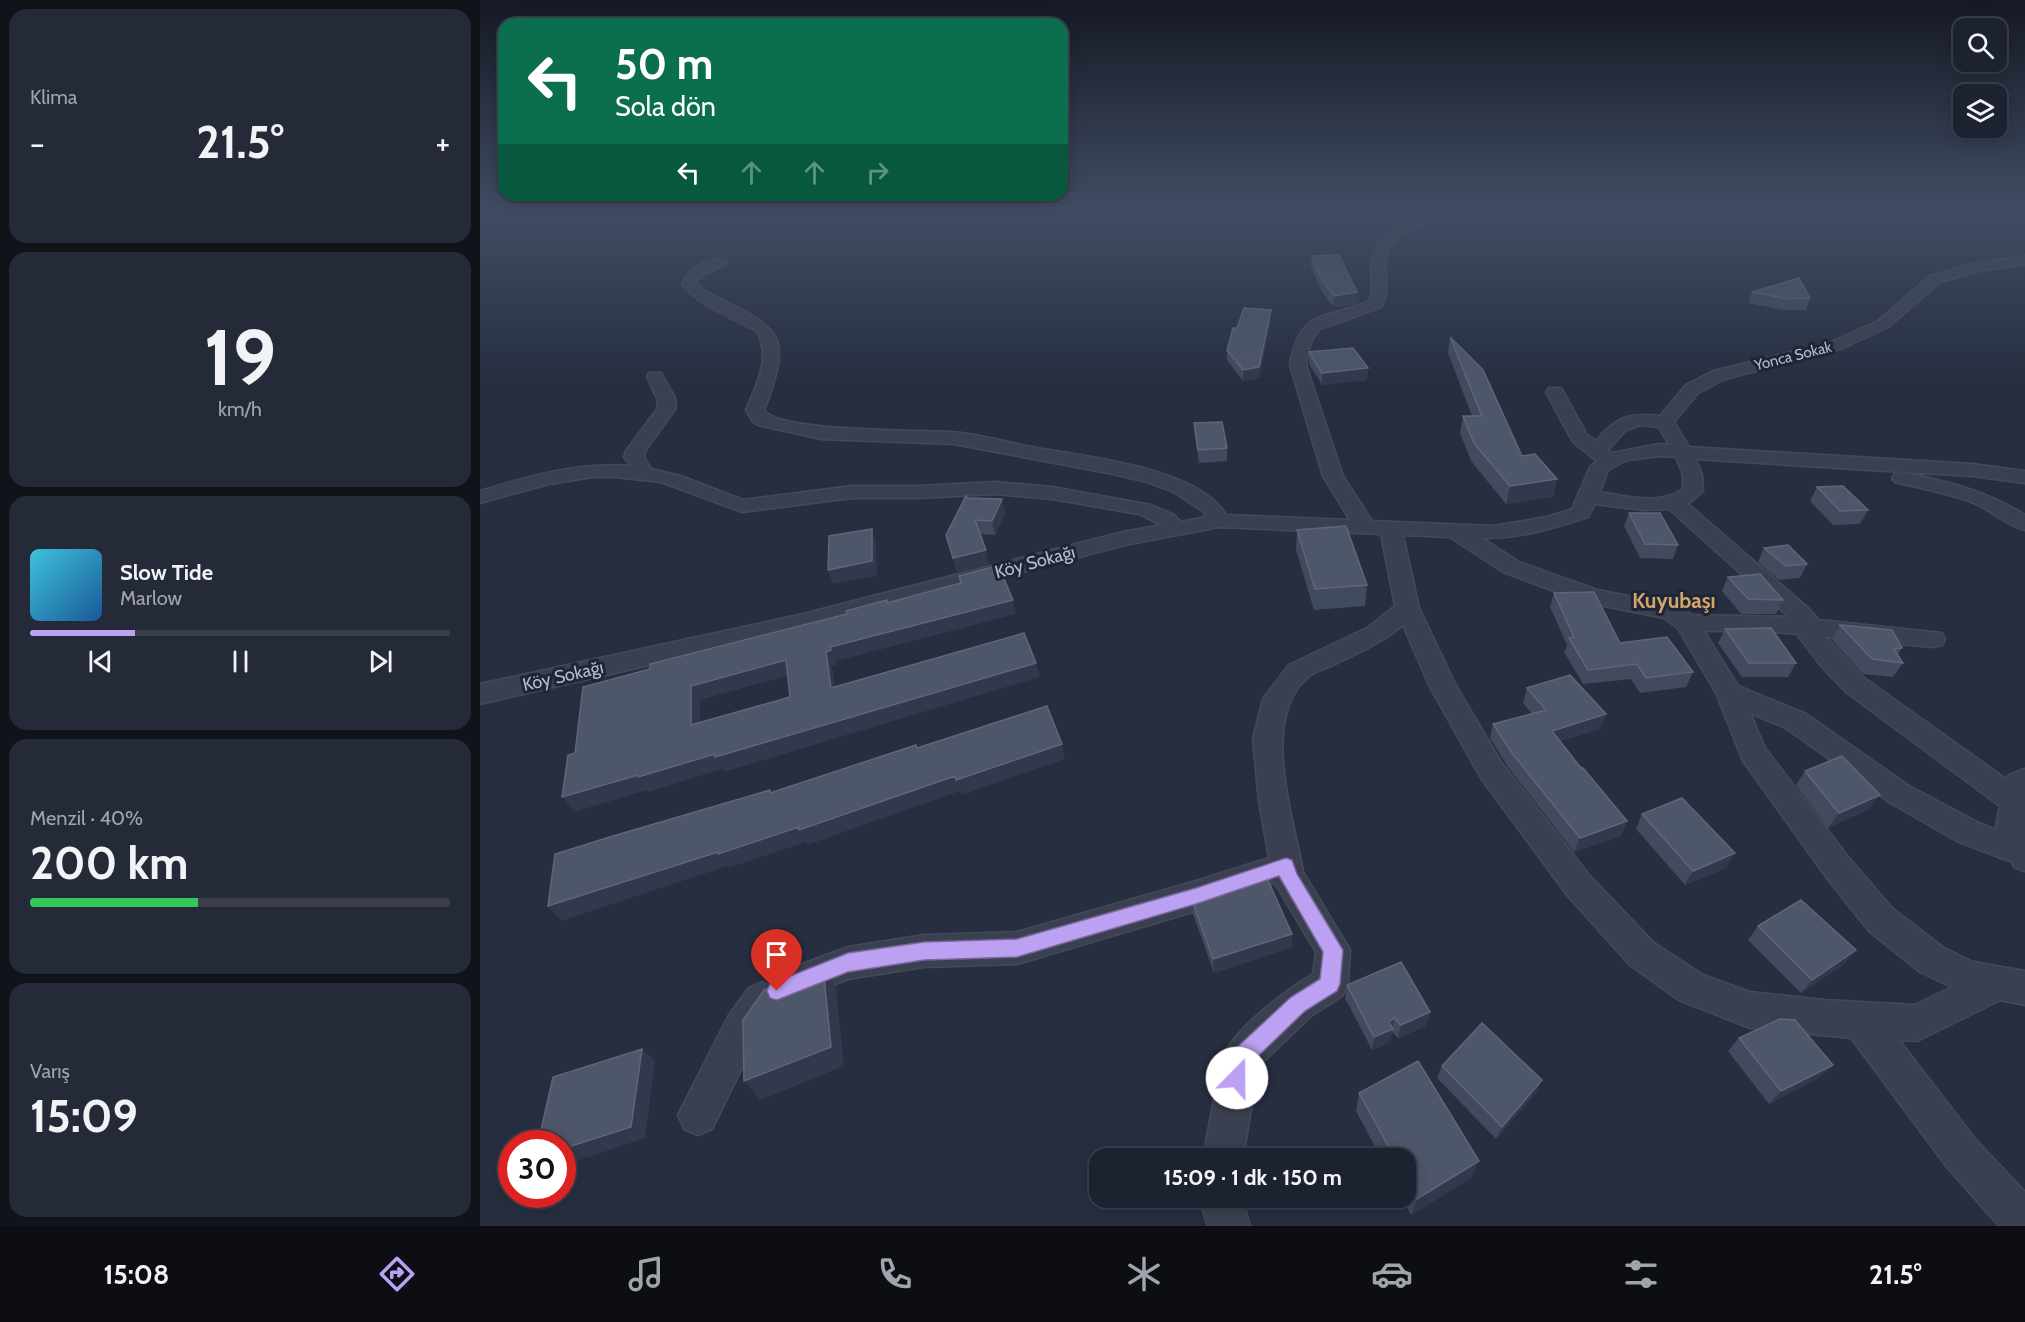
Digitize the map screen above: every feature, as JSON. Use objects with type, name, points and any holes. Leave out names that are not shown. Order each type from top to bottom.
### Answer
[{"type":"street","points":[[708,267],[692,277],[689,284],[700,294],[763,328],[768,335],[773,350],[772,368],[755,410],[759,418],[764,421],[829,434],[954,438],[1113,468],[1153,477],[1179,487],[1210,507],[1219,521]]},
{"type":"street","points":[[1377,267],[1379,299],[1376,304],[1316,324],[1305,333],[1299,346],[1298,365],[1332,476],[1379,528],[1407,608],[1442,685],[1491,770],[1578,885],[1642,954],[1692,988],[1750,1010],[1824,1018],[1917,1023],[2011,986]]},
{"type":"street","name":"Yonca Sokak","points":[[1665,422],[1692,389],[1719,375],[1835,346],[1883,324],[1935,279],[1976,267]]},
{"type":"street","points":[[639,473],[642,468],[634,458],[636,451],[667,408],[666,398],[655,377]]},
{"type":"street","points":[[1555,392],[1580,438],[1603,457],[1659,450],[1972,470],[2025,477]]},
{"type":"street","points":[[1640,419],[1665,422],[1683,452],[1695,487],[1690,495],[1675,503],[1648,504],[1588,497],[1603,457],[1624,422],[1640,419]]},
{"type":"street","points":[[1851,464],[1964,492],[1997,506],[2025,524]]},
{"type":"street","points":[[480,497],[574,471],[609,470],[667,478],[742,506],[852,492],[919,492],[994,488],[1052,493],[1144,509],[1167,519],[1176,529]]},
{"type":"street","name":"Köy Sokağı","points":[[480,694],[803,622],[1123,539],[1219,521],[1493,532],[1550,523],[1581,513],[1588,497]]},
{"type":"street","points":[[1675,503],[1800,614],[1832,662],[1855,685],[2020,791],[2011,826],[2024,855]]},
{"type":"street","points":[[1455,531],[1511,567],[1592,597],[1671,612],[1687,622],[1730,693],[1753,753],[1837,867],[1881,920],[1932,960],[1971,978],[2011,986]]},
{"type":"street","points":[[1225,1148],[1241,1058],[1298,1004],[1330,984],[1333,950],[1288,876],[1286,866],[1274,801],[1267,739],[1276,699],[1298,671],[1378,633],[1407,608]]},
{"type":"street","points":[[1687,622],[1762,624],[1933,639]]},
{"type":"street","points":[[1730,693],[1796,721],[1869,774],[1938,816],[1968,832],[2024,855]]},
{"type":"street","points":[[698,1115],[742,1028],[764,996],[848,963],[924,951],[1017,948],[1196,896],[1286,866]]},
{"type":"street","points":[[1860,1020],[1962,1153],[2018,1220]]},
{"type":"street","points":[[1223,1208],[1229,1226]]},
{"type":"building","points":[[1316,267],[1345,267],[1357,292],[1334,296],[1321,279]]},
{"type":"building","points":[[1799,278],[1810,298],[1788,299],[1752,292]]},
{"type":"building","points":[[1244,308],[1271,310],[1259,367],[1243,370],[1227,350],[1233,328],[1237,328]]},
{"type":"building","points":[[1450,337],[1483,370],[1522,456],[1535,454],[1557,479],[1510,486],[1474,443],[1463,416],[1482,416]]},
{"type":"building","points":[[1353,348],[1368,368],[1322,373],[1309,352]]},
{"type":"building","points":[[1222,422],[1227,448],[1198,450],[1194,423]]},
{"type":"building","points":[[1843,486],[1868,510],[1840,511],[1817,487]]},
{"type":"building","points":[[966,496],[967,498],[1002,499],[992,521],[975,520],[986,550],[953,558],[946,535]]},
{"type":"building","points":[[1629,513],[1660,513],[1678,545],[1645,544]]},
{"type":"building","points":[[1346,526],[1367,585],[1315,589],[1297,530]]},
{"type":"building","points":[[872,529],[872,561],[828,570],[829,536]]},
{"type":"building","points":[[1788,545],[1807,564],[1786,566],[1764,548]]},
{"type":"building","points":[[993,567],[998,581],[1004,579],[1013,600],[830,647],[831,650],[826,652],[831,688],[1024,633],[1036,663],[715,757],[715,754],[562,797],[568,755],[575,753],[583,687],[650,669],[650,664],[847,614],[846,611],[887,600],[887,603],[961,583],[959,576]],"holes":[[[786,660],[790,697],[691,725],[691,686]]]},
{"type":"building","points":[[1760,574],[1783,600],[1748,599],[1728,577]]},
{"type":"building","points":[[1594,592],[1620,643],[1667,637],[1693,672],[1646,678],[1637,664],[1588,670],[1569,638],[1574,637],[1554,593]]},
{"type":"building","points":[[1840,625],[1892,630],[1902,648],[1894,649],[1903,663],[1872,659]]},
{"type":"building","points":[[1771,628],[1796,663],[1749,663],[1725,629]]},
{"type":"building","points":[[1570,675],[1606,714],[1552,731],[1627,821],[1580,838],[1512,753],[1493,724],[1546,710],[1527,688]]},
{"type":"building","points":[[1047,706],[1062,744],[956,780],[955,776],[799,830],[799,827],[548,906],[555,854],[770,790],[770,793],[916,745],[917,748]]},
{"type":"building","points":[[1842,756],[1880,795],[1839,813],[1805,771]]},
{"type":"building","points":[[1682,798],[1735,853],[1693,871],[1642,814]]},
{"type":"building","points":[[1266,876],[1292,934],[1213,959],[1192,900]]},
{"type":"building","points":[[1801,900],[1856,950],[1812,980],[1758,926]]},
{"type":"building","points":[[1401,962],[1430,1012],[1401,1025],[1394,1018],[1389,1022],[1393,1029],[1374,1037],[1347,985]]},
{"type":"building","points":[[823,966],[831,1047],[744,1081],[743,1020],[764,990]]},
{"type":"building","points":[[1780,1019],[1795,1020],[1833,1065],[1781,1091],[1739,1038]]},
{"type":"building","points":[[1482,1023],[1542,1080],[1502,1127],[1442,1066]]},
{"type":"building","points":[[642,1049],[631,1127],[576,1145],[576,1130],[541,1130],[553,1077]]},
{"type":"building","points":[[1418,1061],[1479,1161],[1417,1199],[1416,1148],[1389,1148],[1359,1093]]},
{"type":"district","name":"Kuyubaşı","points":[[1674,600]]},
{"type":"route","points":[[777,991],[848,963],[924,951],[1017,948],[1196,896],[1286,866],[1288,876],[1333,950],[1330,984],[1298,1004],[1241,1058],[1237,1078]]}]
